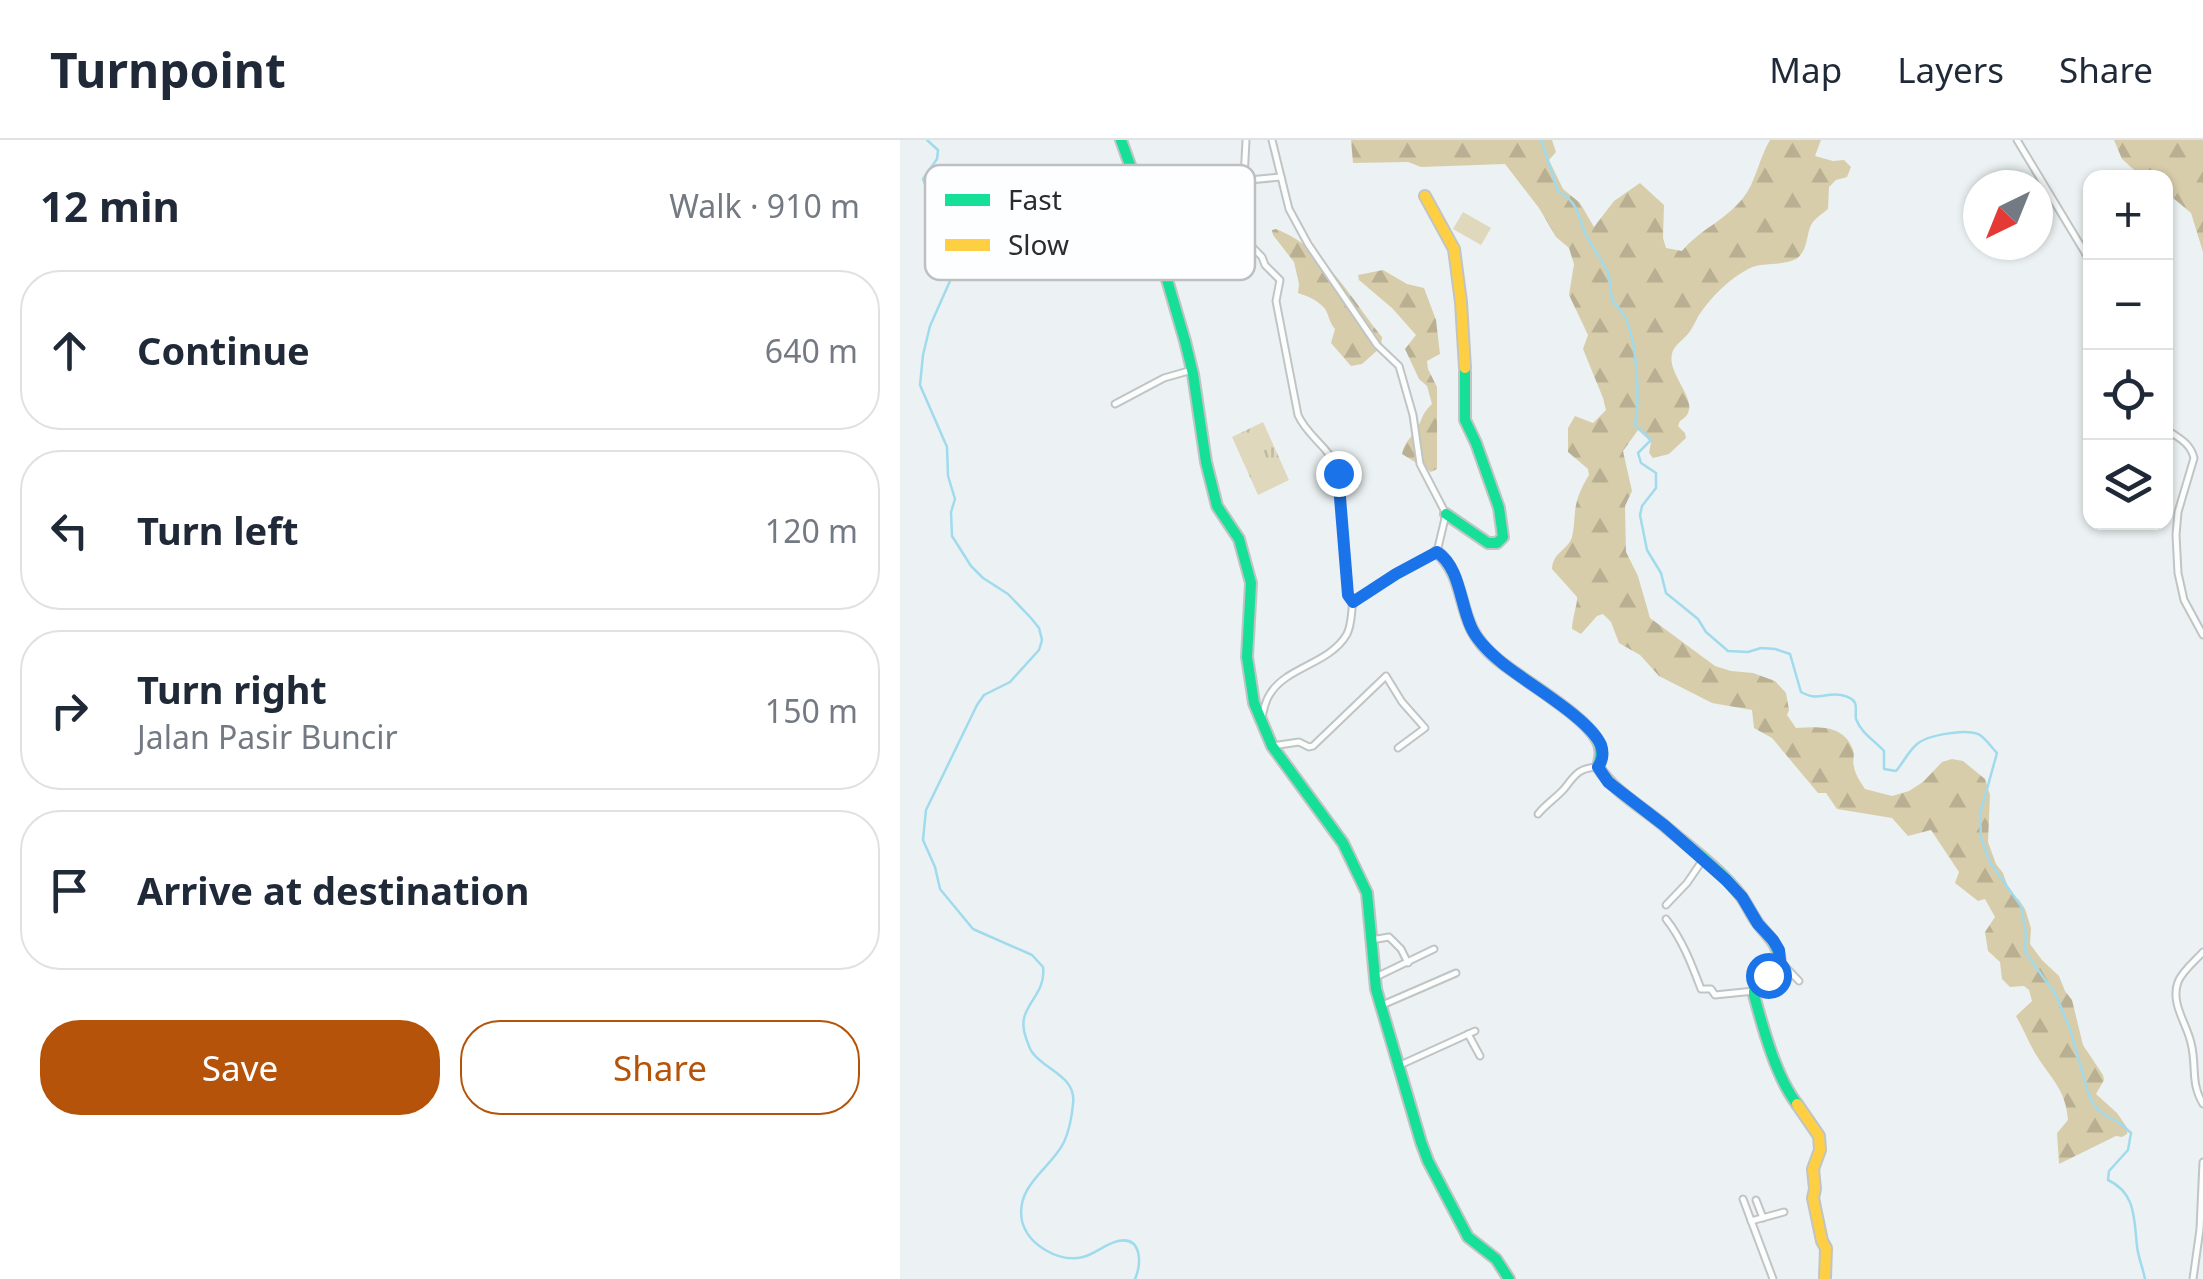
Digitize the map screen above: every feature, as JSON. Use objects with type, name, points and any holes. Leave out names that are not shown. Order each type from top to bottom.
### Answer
[{"type":"street","points":[[1121,140],[1132,165]]},
{"type":"street","points":[[1244,140],[1245,165]]},
{"type":"street","points":[[1272,140],[1290,209],[1308,244],[1377,345],[1399,366],[1420,464],[1446,514],[1488,543],[1497,543],[1503,537],[1502,521],[1465,420],[1461,302],[1454,249],[1425,196]]},
{"type":"street","points":[[2017,140],[2089,260]]},
{"type":"street","points":[[1255,178],[1281,177]]},
{"type":"street","points":[[1255,250],[1279,278],[1276,301],[1298,415],[1336,463],[1348,595],[1353,602],[1345,636],[1335,648],[1272,690],[1262,725]]},
{"type":"street","points":[[1166,280],[1192,370],[1217,506],[1239,539],[1251,583],[1251,694],[1272,746],[1350,855],[1367,893],[1380,1006],[1428,1161],[1468,1237],[1498,1259],[1509,1279]]},
{"type":"street","points":[[1115,404],[1164,378],[1192,370]]},
{"type":"street","points":[[2173,434],[2192,450],[2194,458],[2178,512],[2176,535],[2184,600],[2203,635]]},
{"type":"street","points":[[1353,602],[1437,552],[1446,514]]},
{"type":"street","points":[[1437,552],[1452,568],[1470,624],[1482,643],[1523,680],[1567,709],[1595,737],[1602,750],[1598,767],[1578,770],[1538,814]]},
{"type":"street","points":[[1272,746],[1299,742],[1311,747],[1386,676],[1425,728],[1398,748]]},
{"type":"street","points":[[1598,767],[1608,782],[1704,858],[1742,897],[1779,950],[1780,961],[1799,981]]},
{"type":"street","points":[[1666,906],[1704,858]]},
{"type":"street","points":[[1666,919],[1689,958],[1701,989],[1711,989],[1715,995],[1754,991],[1780,961]]},
{"type":"street","points":[[1371,940],[1389,937],[1401,948],[1408,963]]},
{"type":"street","points":[[1374,978],[1434,949]]},
{"type":"street","points":[[2203,952],[2179,979],[2176,997],[2192,1044],[2194,1087],[2203,1104]]},
{"type":"street","points":[[1380,1006],[1456,973]]},
{"type":"street","points":[[1754,991],[1784,1082],[1819,1136],[1813,1198],[1826,1248],[1824,1279]]},
{"type":"street","points":[[1398,1066],[1471,1032],[1480,1056]]},
{"type":"street","points":[[2193,1279],[2203,1162]]},
{"type":"street","points":[[1743,1199],[1773,1279]]},
{"type":"street","points":[[1756,1200],[1762,1218]]},
{"type":"street","points":[[1750,1221],[1784,1212]]},
{"type":"green space","points":[[1351,140],[1552,140],[1556,152],[1549,160],[1563,189],[1580,203],[1594,227],[1614,201],[1640,183],[1664,205],[1666,248],[1682,251],[1743,198],[1770,140],[1821,140],[1815,156],[1844,160],[1851,167],[1847,177],[1829,187],[1828,209],[1811,225],[1800,256],[1785,263],[1755,266],[1735,277],[1709,301],[1676,346],[1672,365],[1689,405],[1688,414],[1678,426],[1686,438],[1669,454],[1653,458],[1649,453],[1651,442],[1638,430],[1623,451],[1632,491],[1625,506],[1626,552],[1638,576],[1650,618],[1715,666],[1775,681],[1786,693],[1787,715],[1796,728],[1829,729],[1843,735],[1853,750],[1855,770],[1865,789],[1892,796],[1909,791],[1942,762],[1952,759],[1963,761],[1985,779],[1990,795],[1988,842],[1996,864],[2010,893],[2025,909],[2031,928],[2030,944],[2059,976],[2072,1000],[2083,1045],[2103,1075],[2096,1094],[2117,1113],[2128,1129],[2127,1134],[2059,1164],[2057,1133],[2068,1120],[2064,1100],[2016,1016],[2032,1001],[2029,990],[2024,986],[2010,987],[2002,979],[2000,962],[1988,951],[1985,932],[1995,917],[1985,899],[1978,901],[1955,883],[1959,872],[1931,830],[1908,836],[1892,818],[1837,809],[1826,793],[1818,793],[1772,738],[1754,728],[1752,710],[1712,703],[1659,676],[1640,655],[1619,643],[1611,622],[1603,614],[1581,634],[1572,629],[1577,597],[1552,569],[1572,537],[1577,502],[1589,475],[1588,469],[1568,452],[1568,428],[1575,416],[1593,423],[1606,410],[1583,349],[1588,335],[1569,295],[1574,264],[1569,248],[1556,237],[1505,164],[1421,167],[1408,162],[1353,163]]},
{"type":"green space","points":[[2114,140],[2203,140],[2203,252],[2191,213],[2173,198],[2173,170],[2134,170],[2122,159]]},
{"type":"green space","points":[[1463,212],[1491,228],[1481,245],[1453,229]]},
{"type":"green space","points":[[1272,230],[1323,261],[1382,337],[1381,347],[1362,364],[1351,366],[1331,343],[1335,329],[1325,309],[1298,293],[1294,262],[1273,235]]},
{"type":"green space","points":[[1383,270],[1407,284],[1424,288],[1436,320],[1440,354],[1427,361],[1437,387],[1437,469],[1431,472],[1402,454],[1432,404],[1427,386],[1419,379],[1405,349],[1416,335],[1359,280],[1358,275]]},
{"type":"green space","points":[[1263,422],[1289,480],[1258,495],[1232,437]]},
{"type":"waterway","points":[[927,140],[938,150],[933,165]]},
{"type":"waterway","points":[[1541,140],[1558,191],[1577,210],[1608,273],[1612,298],[1629,327],[1636,370],[1635,425],[1651,440],[1638,453],[1641,463],[1656,473],[1656,488],[1640,515],[1647,550],[1661,573],[1666,593],[1728,651],[1761,648],[1790,654],[1801,692],[1813,696],[1835,694],[1853,700],[1858,724],[1884,751],[1884,769],[1896,771],[1916,745],[1947,734],[1980,735],[1997,753],[1980,814],[1981,838],[1991,864],[2021,906],[2025,952],[2056,995],[2090,1099],[2101,1113],[2131,1133],[2128,1150],[2109,1171],[2108,1180],[2129,1199],[2145,1279]]},
{"type":"waterway","points":[[925,176],[925,184]]},
{"type":"waterway","points":[[950,280],[930,326],[920,385],[947,447],[948,476],[955,499],[952,536],[971,566],[1008,594],[1031,618],[1042,640],[1039,650],[1010,682],[984,695],[977,705],[926,810],[923,840],[940,889],[973,929],[1032,955],[1043,967],[1043,978],[1023,1027],[1032,1052],[1070,1087],[1073,1104],[1064,1142],[1024,1197],[1021,1208],[1025,1230],[1038,1245],[1064,1257],[1083,1257],[1118,1241],[1132,1243],[1139,1259],[1135,1279]]},
{"type":"traffic: fast","points":[[1121,140],[1130,165]]},
{"type":"traffic: fast","points":[[1167,280],[1193,374],[1217,506],[1239,539],[1251,583],[1247,657],[1254,703],[1272,746],[1343,843],[1367,893],[1376,989],[1421,1142],[1468,1237],[1496,1259],[1509,1279]]},
{"type":"traffic: fast","points":[[1446,514],[1488,543],[1497,543],[1503,537],[1499,508],[1465,420],[1465,372]]},
{"type":"traffic: fast","points":[[1437,552],[1451,569],[1468,619],[1483,646],[1593,733],[1601,753],[1598,767],[1605,776],[1725,877],[1774,944],[1780,961],[1754,995],[1777,1066],[1797,1104]]},
{"type":"traffic: slow","points":[[1425,196],[1454,249],[1465,368]]},
{"type":"traffic: slow","points":[[1797,1104],[1819,1136],[1813,1198],[1826,1248],[1825,1279]]},
{"type":"route","points":[[1338,473],[1348,595],[1353,602],[1437,552],[1446,558],[1473,632],[1482,643],[1523,680],[1579,720],[1600,743],[1603,756],[1598,767],[1608,782],[1704,858],[1742,897],[1779,950],[1780,961],[1768,975]]}]
